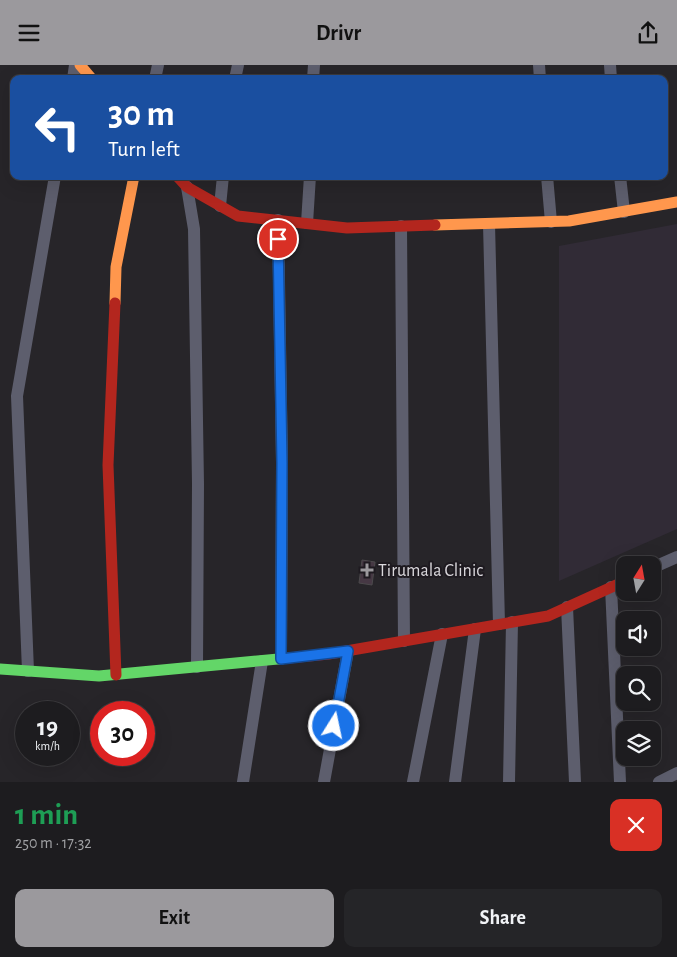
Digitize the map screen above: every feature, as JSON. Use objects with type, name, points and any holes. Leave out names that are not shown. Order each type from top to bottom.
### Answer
[{"type":"street","points":[[80,65],[89,75]]},
{"type":"street","points":[[28,671],[17,396],[54,180]]},
{"type":"street","points":[[116,675],[108,465],[116,267],[133,180]]},
{"type":"street","points":[[181,180],[187,187],[238,216],[347,227],[569,221],[677,202]]},
{"type":"street","points":[[220,206],[223,180]]},
{"type":"street","points":[[307,223],[310,180]]},
{"type":"street","points":[[548,180],[551,222]]},
{"type":"street","points":[[620,180],[624,212]]},
{"type":"street","points":[[187,187],[194,239],[198,484],[197,667]]},
{"type":"street","points":[[278,220],[282,463],[281,659]]},
{"type":"street","points":[[489,224],[505,623],[509,782]]},
{"type":"street","points":[[401,226],[404,641]]},
{"type":"street","points":[[661,564],[677,557]]},
{"type":"street","points":[[0,669],[99,676],[348,651],[548,615],[616,585]]},
{"type":"street","points":[[611,587],[620,782]]},
{"type":"street","points":[[567,607],[575,782]]},
{"type":"street","points":[[455,782],[475,629]]},
{"type":"street","points":[[413,782],[442,634]]},
{"type":"street","points":[[324,782],[348,651]]},
{"type":"street","points":[[243,782],[262,661]]},
{"type":"street","points":[[660,782],[677,773]]},
{"type":"shaded area","points":[[677,224],[677,529],[559,581],[559,246]]},
{"type":"building","points":[[362,560],[375,562],[372,585],[359,583]]},
{"type":"traffic: fast","points":[[0,669],[99,676],[289,658]]},
{"type":"traffic: slow","points":[[80,65],[89,75]]},
{"type":"traffic: slow","points":[[115,303],[116,267],[133,180]]},
{"type":"traffic: slow","points":[[435,225],[569,221],[677,202]]},
{"type":"traffic: jam","points":[[181,180],[187,187],[238,216],[347,228],[435,225]]},
{"type":"traffic: jam","points":[[115,303],[108,465],[116,675]]},
{"type":"traffic: jam","points":[[289,658],[329,654],[548,616],[616,585]]},
{"type":"place","name":"Tirumala Clinic","points":[[367,570]]},
{"type":"route","points":[[278,239],[282,463],[281,659],[348,651],[334,726]]}]
